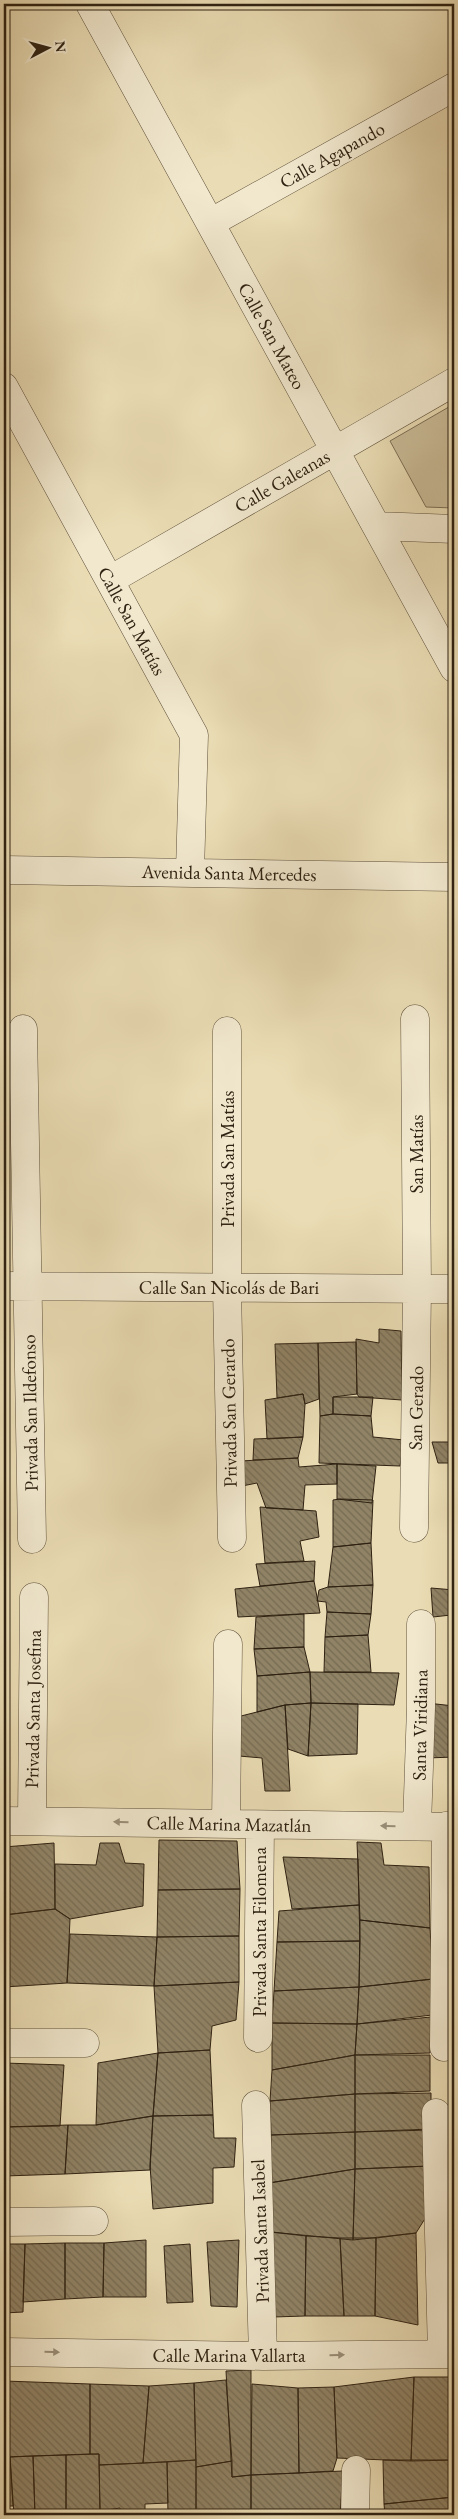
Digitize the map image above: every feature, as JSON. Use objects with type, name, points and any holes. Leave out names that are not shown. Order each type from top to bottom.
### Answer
[{"type":"street","name":"Calle San Mateo","points":[[90,4],[454,668]]},
{"type":"street","name":"Calle Agapando","points":[[210,223],[454,87]]},
{"type":"street","name":"Calle Galeanas","points":[[110,580],[454,382]]},
{"type":"street","name":"Calle San Matías","points":[[4,387],[194,735],[190,871]]},
{"type":"street","points":[[377,526],[454,529]]},
{"type":"street","name":"Avenida Santa Mercedes","points":[[4,870],[190,871],[454,877]]},
{"type":"street","name":"San Matías","points":[[415,1019],[417,1289]]},
{"type":"street","name":"Privada San Ildefonso","points":[[24,1029],[16,1286],[32,1540]]},
{"type":"street","name":"Privada San Matías","points":[[227,1031],[227,1288]]},
{"type":"street","name":"Calle San Nicolás de Bari","points":[[16,1286],[454,1289]]},
{"type":"street","name":"Privada San Gerardo","points":[[227,1288],[232,1538]]},
{"type":"street","name":"San Gerado","points":[[414,1528],[417,1289]]},
{"type":"street","name":"Privada Santa Josefina","points":[[32,1820],[34,1597]]},
{"type":"street","name":"Santa Viridiana","points":[[417,1826],[421,1707],[420,1624]]},
{"type":"street","points":[[226,1824],[228,1644]]},
{"type":"street","name":"Calle Marina Mazatlán","points":[[4,1821],[450,1826]]},
{"type":"street","name":"Privada Santa Filomena","points":[[258,2038],[260,1825]]},
{"type":"street","points":[[444,2047],[450,1826]]},
{"type":"street","points":[[4,2043],[85,2043]]},
{"type":"street","name":"Privada Santa Isabel","points":[[256,2105],[263,2356]]},
{"type":"street","points":[[436,2113],[448,2354]]},
{"type":"street","points":[[4,2222],[94,2221]]},
{"type":"street","name":"Calle Marina Vallarta","points":[[4,2352],[263,2356],[448,2354]]},
{"type":"street","points":[[355,2515],[356,2470]]},
{"type":"shaded area","points":[[454,404],[454,508],[426,507],[390,441]]},
{"type":"building","points":[[379,1329],[401,1331],[402,1400],[359,1397],[357,1394],[356,1339],[379,1343]]},
{"type":"building","points":[[356,1342],[357,1394],[333,1397],[333,1414],[320,1416],[318,1343]]},
{"type":"building","points":[[318,1343],[319,1399],[305,1404],[303,1394],[277,1398],[275,1344]]},
{"type":"building","points":[[303,1394],[305,1404],[303,1437],[267,1439],[265,1400]]},
{"type":"building","points":[[333,1397],[373,1397],[371,1416],[333,1414]]},
{"type":"building","points":[[333,1414],[371,1416],[373,1437],[404,1440],[400,1466],[319,1463],[320,1416]]},
{"type":"building","points":[[303,1437],[298,1458],[253,1460],[254,1439]]},
{"type":"building","points":[[432,1442],[454,1442],[454,1463],[438,1463]]},
{"type":"building","points":[[298,1458],[299,1467],[337,1464],[337,1484],[305,1485],[303,1510],[266,1508],[257,1483],[242,1486],[240,1461]]},
{"type":"building","points":[[337,1464],[376,1466],[372,1503],[337,1499]]},
{"type":"building","points":[[333,1500],[373,1500],[371,1543],[333,1547]]},
{"type":"building","points":[[260,1507],[316,1511],[319,1537],[300,1541],[304,1561],[265,1563]]},
{"type":"building","points":[[371,1543],[373,1585],[328,1587],[333,1547]]},
{"type":"building","points":[[315,1561],[314,1581],[260,1586],[256,1564]]},
{"type":"building","points":[[314,1581],[320,1613],[238,1617],[235,1589]]},
{"type":"building","points":[[373,1585],[371,1614],[327,1612],[326,1602],[317,1601],[319,1590],[328,1587]]},
{"type":"building","points":[[431,1588],[454,1590],[454,1631],[451,1615],[433,1617]]},
{"type":"building","points":[[327,1612],[371,1614],[368,1635],[325,1637]]},
{"type":"building","points":[[304,1614],[304,1647],[254,1649],[256,1617]]},
{"type":"building","points":[[368,1635],[371,1672],[324,1672],[325,1637]]},
{"type":"building","points":[[304,1647],[310,1672],[257,1676],[254,1649]]},
{"type":"building","points":[[310,1672],[399,1673],[394,1705],[311,1703]]},
{"type":"building","points":[[310,1672],[311,1703],[285,1705],[257,1712],[257,1676]]},
{"type":"building","points":[[311,1703],[358,1704],[357,1754],[308,1756]]},
{"type":"building","points":[[311,1703],[308,1756],[288,1749],[285,1705]]},
{"type":"building","points":[[427,1703],[454,1706],[454,1757],[427,1758]]},
{"type":"building","points":[[285,1705],[290,1791],[265,1791],[262,1758],[239,1756],[241,1716]]},
{"type":"building","points":[[159,1840],[237,1841],[240,1889],[158,1890]]},
{"type":"building","points":[[357,1842],[381,1843],[384,1865],[429,1867],[430,1928],[360,1920]]},
{"type":"building","points":[[54,1843],[55,1909],[4,1915],[4,1847]]},
{"type":"building","points":[[100,1843],[119,1843],[125,1863],[144,1864],[143,1906],[70,1919],[55,1909],[55,1864],[96,1865]]},
{"type":"building","points":[[283,1857],[358,1859],[359,1905],[292,1909]]},
{"type":"building","points":[[240,1889],[239,1936],[157,1937],[158,1890]]},
{"type":"building","points":[[359,1905],[360,1941],[277,1942],[279,1911]]},
{"type":"building","points":[[55,1909],[70,1919],[67,1983],[4,1987],[4,1915]]},
{"type":"building","points":[[360,1920],[430,1928],[433,1979],[359,1987]]},
{"type":"building","points":[[70,1934],[157,1937],[154,1986],[67,1983]]},
{"type":"building","points":[[239,1936],[239,1982],[154,1986],[157,1937]]},
{"type":"building","points":[[360,1941],[359,1987],[274,1991],[277,1942]]},
{"type":"building","points":[[433,1979],[432,2015],[357,2024],[359,1987]]},
{"type":"building","points":[[239,1982],[236,2020],[212,2026],[210,2050],[158,2053],[154,1986]]},
{"type":"building","points":[[359,1987],[357,2024],[272,2023],[274,1991]]},
{"type":"building","points":[[431,2017],[430,2053],[355,2055],[357,2024]]},
{"type":"building","points":[[272,2023],[357,2024],[355,2055],[272,2070]]},
{"type":"building","points":[[210,2050],[213,2115],[153,2116],[158,2053]]},
{"type":"building","points":[[158,2053],[153,2116],[96,2125],[98,2063]]},
{"type":"building","points":[[355,2055],[430,2055],[430,2091],[355,2094]]},
{"type":"building","points":[[355,2055],[355,2094],[270,2101],[272,2070]]},
{"type":"building","points":[[4,2063],[64,2065],[60,2126],[4,2127]]},
{"type":"building","points":[[431,2093],[431,2129],[355,2132],[355,2094]]},
{"type":"building","points":[[355,2094],[355,2132],[271,2135],[270,2101]]},
{"type":"building","points":[[213,2115],[214,2138],[236,2138],[234,2167],[213,2168],[213,2203],[153,2209],[150,2165],[153,2116]]},
{"type":"building","points":[[153,2116],[150,2170],[65,2174],[68,2125],[96,2125]]},
{"type":"building","points":[[68,2125],[65,2174],[4,2176],[4,2127]]},
{"type":"building","points":[[431,2130],[430,2166],[355,2169],[355,2132]]},
{"type":"building","points":[[355,2132],[355,2169],[269,2183],[271,2135]]},
{"type":"building","points":[[430,2166],[431,2209],[416,2233],[353,2240],[355,2169]]},
{"type":"building","points":[[355,2169],[353,2240],[271,2232],[269,2183]]},
{"type":"building","points":[[271,2232],[306,2236],[305,2316],[273,2317]]},
{"type":"building","points":[[416,2233],[418,2325],[375,2316],[376,2238]]},
{"type":"building","points":[[306,2236],[340,2238],[344,2316],[305,2316]]},
{"type":"building","points":[[340,2238],[376,2238],[375,2316],[344,2316]]},
{"type":"building","points":[[146,2240],[146,2297],[103,2297],[104,2243]]},
{"type":"building","points":[[239,2240],[237,2307],[211,2306],[207,2242]]},
{"type":"building","points":[[65,2243],[104,2243],[103,2297],[65,2299]]},
{"type":"building","points":[[65,2243],[65,2299],[23,2302],[25,2244]]},
{"type":"building","points":[[4,2244],[25,2244],[23,2312],[4,2313]]},
{"type":"building","points":[[190,2244],[193,2302],[167,2303],[164,2246]]},
{"type":"building","points":[[251,2370],[251,2475],[232,2477],[226,2371]]},
{"type":"building","points":[[414,2377],[454,2377],[454,2460],[411,2461]]},
{"type":"building","points":[[414,2377],[411,2461],[337,2458],[334,2387]]},
{"type":"building","points":[[226,2380],[232,2461],[196,2467],[194,2383]]},
{"type":"building","points":[[4,2381],[90,2384],[90,2454],[4,2457]]},
{"type":"building","points":[[194,2383],[196,2460],[143,2463],[149,2386]]},
{"type":"building","points":[[90,2384],[149,2386],[143,2463],[99,2465],[99,2454],[90,2454]]},
{"type":"building","points":[[252,2384],[298,2388],[299,2473],[251,2475]]},
{"type":"building","points":[[334,2387],[337,2458],[333,2471],[299,2473],[298,2388]]},
{"type":"building","points":[[99,2454],[100,2511],[66,2514],[66,2455]]},
{"type":"building","points":[[66,2455],[66,2515],[35,2515],[33,2456]]},
{"type":"building","points":[[33,2456],[35,2515],[14,2515],[10,2457]]},
{"type":"building","points":[[4,2457],[10,2457],[13,2506],[4,2506]]},
{"type":"building","points":[[196,2460],[196,2515],[168,2515],[167,2462]]},
{"type":"building","points":[[383,2460],[454,2460],[454,2497],[384,2504]]},
{"type":"building","points":[[232,2461],[232,2477],[251,2475],[251,2515],[196,2515],[196,2467]]},
{"type":"building","points":[[167,2462],[168,2503],[145,2504],[145,2515],[120,2515],[120,2508],[100,2511],[99,2465]]},
{"type":"building","points":[[343,2471],[340,2515],[251,2515],[251,2475]]},
{"type":"building","points":[[454,2497],[454,2515],[385,2515],[384,2504]]}]
